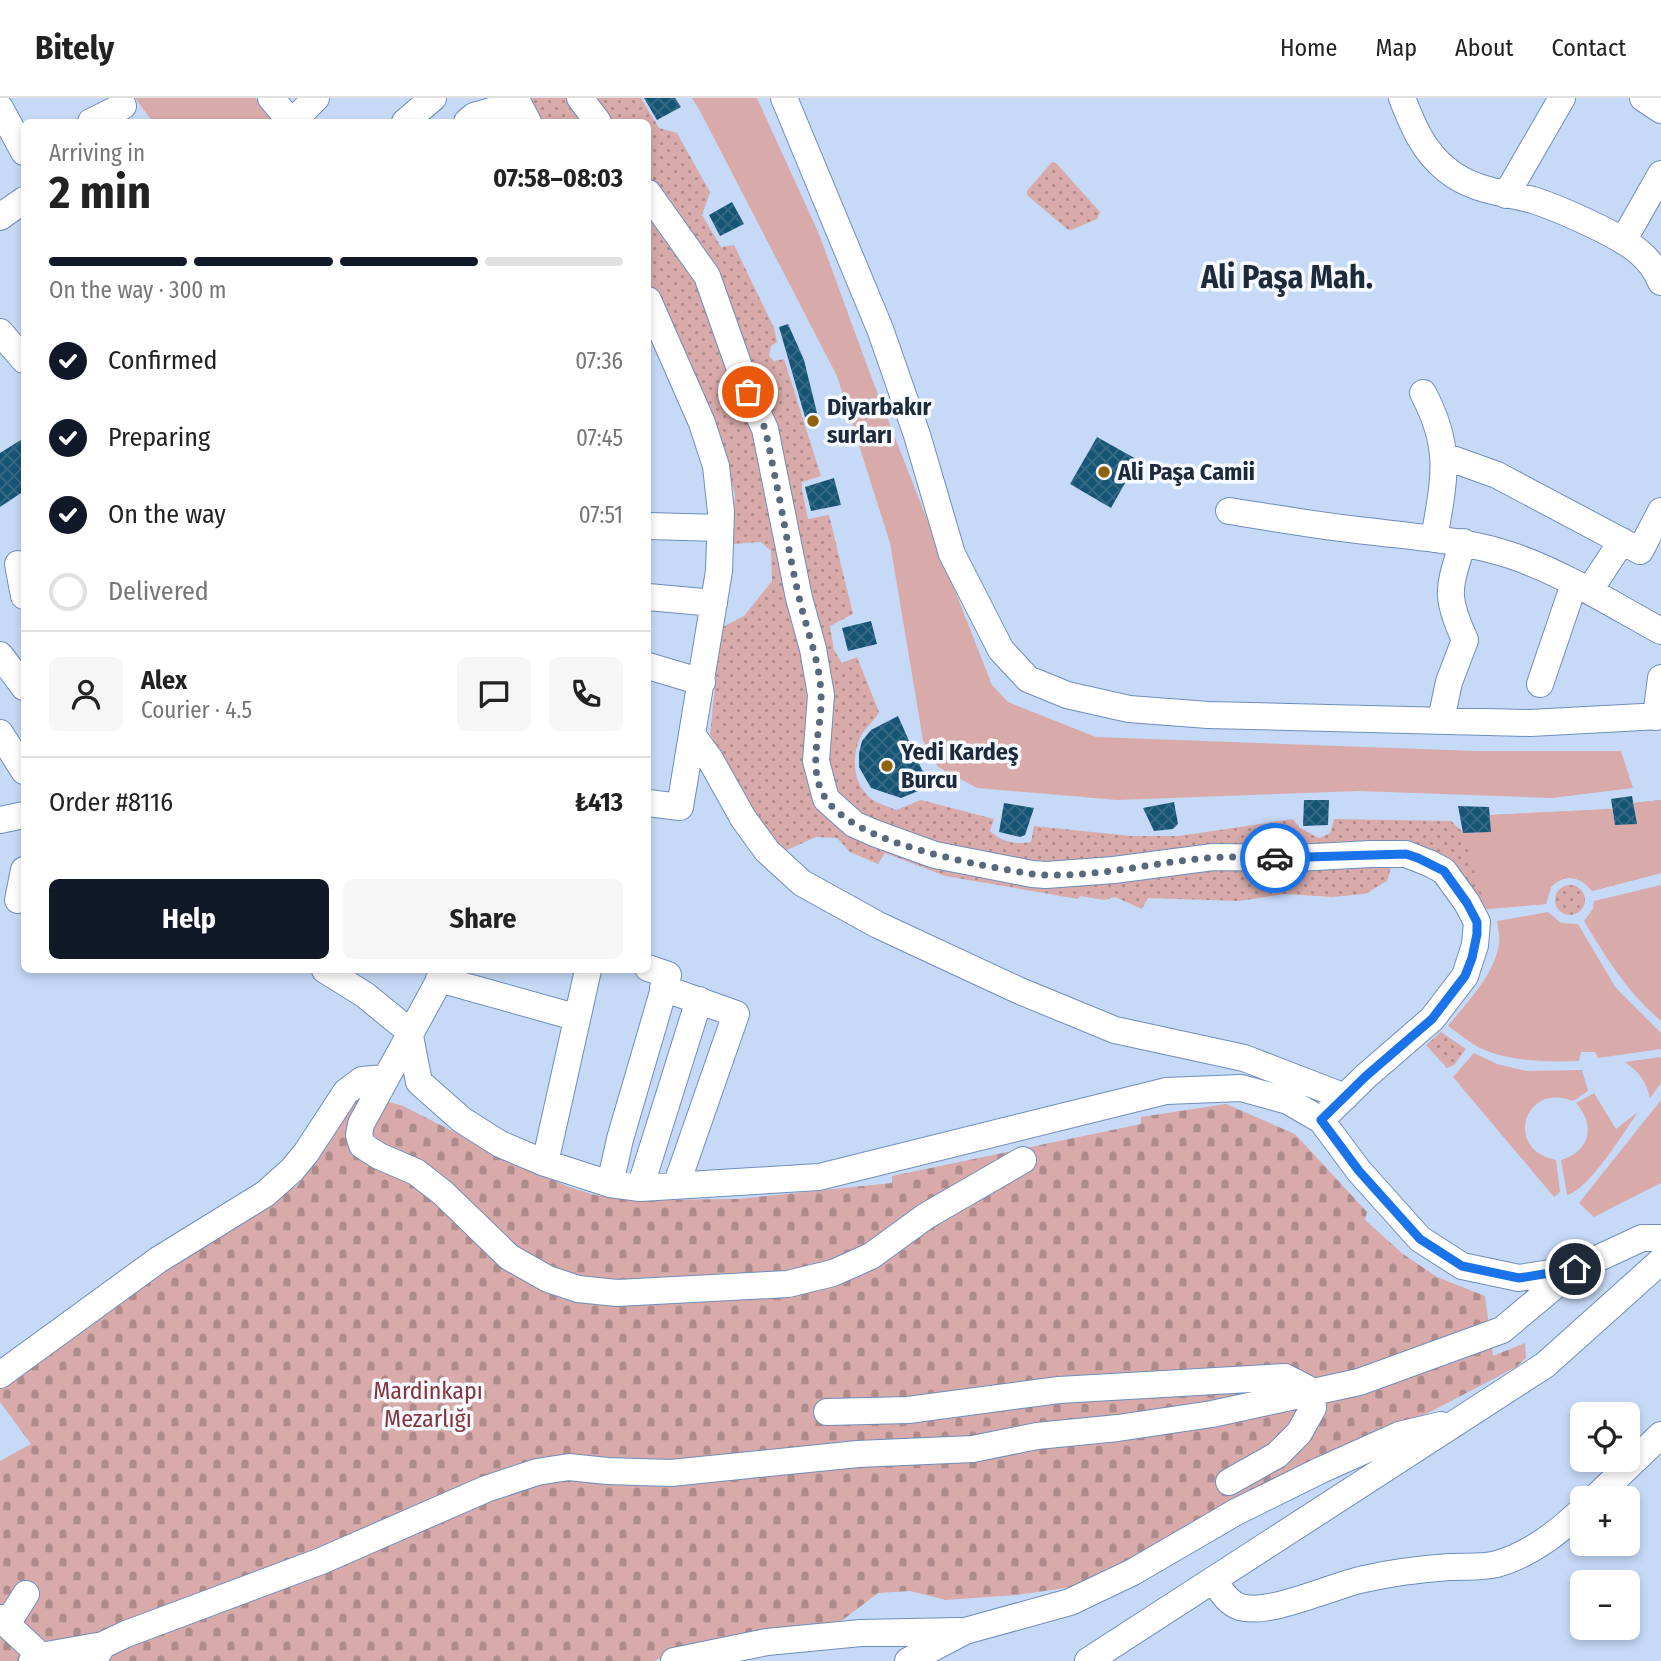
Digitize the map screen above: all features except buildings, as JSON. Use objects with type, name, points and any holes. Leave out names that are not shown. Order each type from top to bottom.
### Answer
[{"type":"street","points":[[271,98],[289,119]]},
{"type":"street","points":[[295,119],[316,98]]},
{"type":"street","points":[[408,119],[433,98]]},
{"type":"street","points":[[580,98],[596,119]]},
{"type":"street","points":[[784,98],[880,329],[917,435],[952,554],[1001,650],[1028,679],[1068,695],[1129,709],[1208,715],[1530,723],[1658,717],[1661,678]]},
{"type":"street","points":[[1506,195],[1562,98]]},
{"type":"street","points":[[1643,98],[1661,110]]},
{"type":"street","points":[[1410,102],[1422,144],[1447,170],[1469,185],[1546,205],[1623,241],[1647,259],[1661,282]]},
{"type":"street","points":[[471,119],[518,103],[526,119]]},
{"type":"street","points":[[0,108],[21,146]]},
{"type":"street","points":[[99,119],[125,109]]},
{"type":"street","points":[[1623,241],[1661,174]]},
{"type":"street","points":[[651,197],[707,276],[748,392],[765,429],[821,695],[816,761],[826,799],[855,824],[935,855],[1031,874],[1114,870],[1213,857],[1296,858],[1406,854],[1444,871],[1457,887],[1477,922],[1472,958],[1465,976],[1432,1019],[1321,1120]]},
{"type":"street","points":[[0,217],[21,202]]},
{"type":"street","points":[[651,307],[702,423],[716,466],[720,528],[719,571],[680,807],[651,803]]},
{"type":"street","points":[[1423,393],[1430,406],[1444,456],[1445,473],[1434,539]]},
{"type":"street","points":[[1444,456],[1497,475],[1640,551],[1661,511]]},
{"type":"street","points":[[1228,511],[1463,542],[1536,565],[1661,631]]},
{"type":"street","points":[[651,526],[720,528]]},
{"type":"street","points":[[1540,684],[1581,587],[1622,541]]},
{"type":"street","points":[[1441,720],[1449,682],[1465,640],[1450,604],[1450,588],[1463,542]]},
{"type":"street","points":[[14,564],[21,586]]},
{"type":"street","points":[[651,597],[714,603]]},
{"type":"street","points":[[0,655],[21,683]]},
{"type":"street","points":[[651,667],[702,682]]},
{"type":"street","points":[[0,733],[21,766]]},
{"type":"street","points":[[693,736],[743,818],[767,851],[802,883],[878,926],[1020,991],[1115,1030],[1244,1058],[1345,1097]]},
{"type":"street","points":[[0,820],[21,816]]},
{"type":"street","points":[[14,899],[21,879]]},
{"type":"street","points":[[330,973],[365,995],[410,1031],[419,1082],[462,1120],[500,1144],[545,1163],[610,1184],[640,1188],[820,1177],[1166,1091],[1241,1088],[1288,1101],[1321,1120],[1359,1171],[1420,1239],[1462,1266],[1519,1278],[1575,1269]]},
{"type":"street","points":[[545,1163],[575,1017],[587,973]]},
{"type":"street","points":[[575,1017],[442,974],[361,1124],[359,1135],[362,1146],[416,1172],[443,1193],[509,1257],[548,1279],[578,1289],[617,1293],[789,1284],[833,1273],[871,1256],[926,1216],[1023,1160]]},
{"type":"street","points":[[610,1184],[655,978],[699,1000],[736,1014],[676,1186]]},
{"type":"street","points":[[640,1188],[699,1000]]},
{"type":"street","points":[[0,1375],[158,1260],[265,1194],[292,1170],[306,1153],[345,1092],[362,1080],[385,1078]]},
{"type":"street","points":[[26,1594],[4,1621],[36,1658],[98,1653],[126,1634],[321,1561],[486,1489],[537,1472],[569,1466],[607,1471],[671,1473],[858,1454],[973,1449],[1037,1436],[1118,1428],[1212,1413],[1359,1382],[1502,1330],[1575,1269],[1642,1238],[1661,1238]]},
{"type":"street","points":[[1088,1661],[1545,1365],[1661,1261]]},
{"type":"street","points":[[827,1412],[908,1410],[1059,1390],[1285,1377],[1312,1391]]},
{"type":"street","points":[[1229,1482],[1277,1455],[1299,1433],[1313,1408],[1312,1391]]},
{"type":"street","points":[[908,1661],[965,1631],[1070,1602],[1133,1572],[1236,1512],[1399,1435],[1462,1420]]},
{"type":"street","points":[[1608,1486],[1661,1435]]},
{"type":"street","points":[[1214,1581],[1228,1600],[1241,1607],[1261,1608],[1316,1595],[1363,1579],[1447,1567],[1496,1564],[1530,1550],[1570,1522]]},
{"type":"street","points":[[674,1661],[767,1642],[861,1633],[965,1631]]},
{"type":"green space","points":[[135,98],[255,98],[275,119],[151,119]]},
{"type":"green space","points":[[525,98],[641,98],[659,128],[677,133],[710,192],[702,215],[721,247],[734,245],[774,328],[777,342],[771,346],[769,356],[774,361],[784,359],[821,476],[802,482],[802,490],[808,519],[829,515],[853,614],[830,626],[834,650],[842,663],[857,657],[879,712],[862,734],[855,761],[862,789],[876,802],[896,810],[921,800],[994,819],[990,831],[994,835],[1009,842],[1020,843],[1031,842],[1034,826],[1131,836],[1179,836],[1293,819],[1300,828],[1319,838],[1330,833],[1334,819],[1451,821],[1464,833],[1491,832],[1490,815],[1612,809],[1615,825],[1636,824],[1634,803],[1661,800],[1661,873],[1592,891],[1578,879],[1567,878],[1551,887],[1546,904],[1486,909],[1465,885],[1393,861],[1387,881],[1365,894],[1332,897],[1285,894],[1239,901],[1148,898],[1142,909],[1115,897],[1105,900],[1080,896],[1078,899],[945,876],[885,853],[878,864],[850,852],[837,838],[816,837],[780,853],[771,843],[710,734],[721,628],[744,616],[772,581],[771,551],[761,542],[732,544],[735,495],[728,467],[651,293],[651,119],[538,119]]},
{"type":"green space","points":[[692,98],[757,98],[819,234],[872,379],[992,685],[1008,702],[1096,737],[1476,751],[1621,751],[1633,788],[1552,798],[1359,791],[1117,800],[977,788],[938,767],[923,740],[890,543],[837,376]]},
{"type":"green space","points":[[1052,162],[1056,163],[1100,212],[1097,219],[1071,230],[1067,229],[1027,195],[1027,191]]},
{"type":"green space","points":[[1661,800],[1661,873],[1592,891],[1578,879],[1567,878],[1551,887],[1546,904],[1486,909],[1463,833],[1491,832],[1490,815],[1612,809],[1615,825],[1636,824],[1634,803]]},
{"type":"green space","points":[[1570,885],[1576,886],[1584,894],[1584,906],[1576,914],[1570,915],[1564,914],[1556,906],[1555,900],[1556,894],[1564,886]]},
{"type":"green space","points":[[1661,885],[1661,1021],[1628,987],[1584,921],[1593,909],[1594,901]]},
{"type":"green space","points":[[1548,912],[1561,923],[1578,924],[1616,988],[1661,1033],[1661,1049],[1598,1058],[1595,1052],[1581,1052],[1579,1061],[1529,1060],[1480,1048],[1448,1026],[1479,988],[1492,966],[1499,943],[1497,921]]},
{"type":"green space","points":[[1441,1032],[1466,1049],[1454,1065],[1447,1068],[1426,1045]]},
{"type":"green space","points":[[1474,1053],[1497,1064],[1526,1071],[1582,1070],[1588,1091],[1573,1101],[1556,1097],[1542,1101],[1532,1109],[1526,1120],[1525,1132],[1530,1144],[1540,1154],[1556,1160],[1560,1192],[1554,1197],[1453,1077]]},
{"type":"green space","points":[[1661,1057],[1661,1083],[1650,1098],[1641,1077],[1625,1062]]},
{"type":"green space","name":"Mardinkapı Mezarlığı","points":[[358,1093],[403,1106],[531,1171],[569,1187],[595,1195],[631,1200],[738,1199],[892,1183],[892,1176],[1141,1124],[1141,1117],[1226,1104],[1295,1134],[1367,1212],[1365,1220],[1403,1254],[1437,1277],[1485,1296],[1493,1356],[1525,1343],[1526,1358],[1516,1367],[1432,1411],[1295,1472],[1078,1586],[1017,1595],[946,1600],[910,1591],[878,1593],[836,1625],[676,1652],[654,1661],[0,1661],[0,1461],[31,1444],[0,1402],[0,1380],[168,1263],[298,1185]]},
{"type":"green space","points":[[1594,1093],[1616,1129],[1638,1112],[1595,1172],[1576,1191],[1567,1195],[1561,1160],[1578,1151],[1584,1144],[1588,1129],[1576,1103]]},
{"type":"green space","points":[[1661,1100],[1661,1183],[1594,1217],[1579,1203]]},
{"type":"way so far","points":[[748,392],[765,429],[799,598],[813,649],[821,695],[816,761],[820,784],[826,799],[841,813],[855,824],[874,833],[935,855],[1031,874],[1114,870],[1213,857],[1275,858]]},
{"type":"place","name":"Diyarbakır surları","points":[[813,421]]},
{"type":"place","name":"Ali Paşa Camii","points":[[1104,472]]},
{"type":"place","name":"Yedi Kardeş Burcu","points":[[887,766]]},
{"type":"district","name":"Ali Paşa Mah.","points":[[1287,277]]},
{"type":"route","points":[[1275,858],[1406,854],[1444,871],[1457,887],[1477,922],[1475,945],[1465,976],[1432,1019],[1366,1076],[1321,1120],[1359,1171],[1420,1239],[1462,1266],[1519,1278],[1575,1269]]}]
